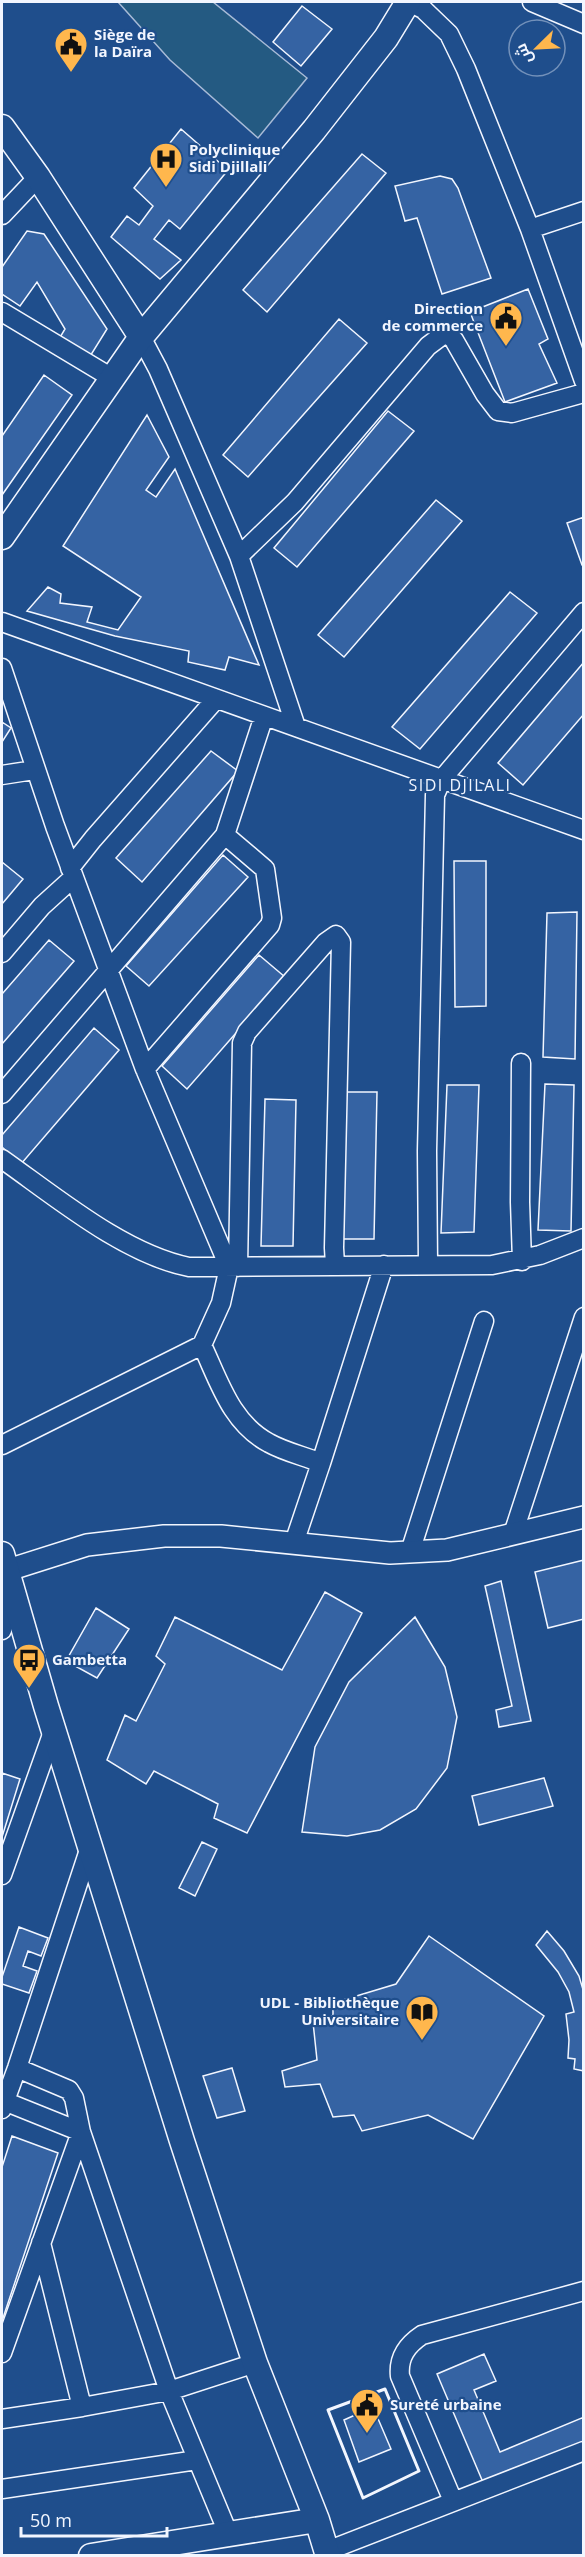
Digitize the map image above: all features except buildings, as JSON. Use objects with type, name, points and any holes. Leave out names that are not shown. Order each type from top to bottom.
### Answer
[{"type":"main road","points":[[2,537],[141,337],[314,130],[386,38],[408,2]]},
{"type":"main road","points":[[2,127],[38,177],[141,337]]},
{"type":"main road","points":[[3,1565],[171,2106],[255,2363],[328,2553]]},
{"type":"main road","points":[[92,2556],[317,2520]]},
{"type":"street","points":[[408,2],[434,18],[449,34],[466,69],[530,229],[584,381]]},
{"type":"street","points":[[532,2],[576,14]]},
{"type":"street","points":[[3,210],[38,177]]},
{"type":"street","points":[[530,229],[584,211]]},
{"type":"street","points":[[2,312],[112,378]]},
{"type":"street","points":[[239,556],[296,502],[428,346],[444,334],[454,340],[485,394],[498,411],[512,413],[584,393]]},
{"type":"street","points":[[141,337],[158,369],[239,556],[296,727]]},
{"type":"street","points":[[428,1264],[428,1140],[436,789],[442,779],[584,612]]},
{"type":"street","points":[[2,622],[584,830]]},
{"type":"street","points":[[2,668],[34,770],[145,1069],[234,1267]]},
{"type":"street","points":[[2,952],[72,872],[93,839],[216,699]]},
{"type":"street","points":[[2,1094],[225,835],[264,716]]},
{"type":"street","points":[[2,775],[34,770]]},
{"type":"street","points":[[145,1069],[270,925],[272,918],[264,869],[225,835]]},
{"type":"street","points":[[2,1445],[202,1345],[234,1267],[242,1043],[247,1032],[326,942],[336,935],[341,942],[335,1265]]},
{"type":"street","points":[[521,1063],[522,1261]]},
{"type":"street","points":[[2,1159],[115,1237],[146,1255],[166,1263],[189,1267],[492,1265],[522,1261],[584,1238]]},
{"type":"street","points":[[294,1543],[384,1265]]},
{"type":"street","points":[[513,1534],[584,1317]]},
{"type":"street","points":[[410,1552],[484,1321]]},
{"type":"street","points":[[202,1345],[230,1406],[245,1426],[268,1443],[321,1463]]},
{"type":"street","points":[[3,1565],[87,1545],[164,1536],[221,1536],[390,1554],[447,1550],[584,1517]]},
{"type":"street","points":[[2,1630],[13,1595]]},
{"type":"street","points":[[2,1875],[54,1729]]},
{"type":"street","points":[[81,2132],[3,2105],[90,1847]]},
{"type":"street","points":[[17,2068],[69,2090],[74,2098],[81,2132],[169,2391],[228,2533]]},
{"type":"street","points":[[2,2353],[81,2132]]},
{"type":"street","points":[[41,2242],[82,2407]]},
{"type":"street","points":[[453,2501],[400,2376],[399,2366],[409,2344],[422,2336],[584,2291]]},
{"type":"street","points":[[2,2419],[169,2391],[255,2363]]},
{"type":"street","points":[[328,2553],[453,2501],[584,2451]]},
{"type":"street","points":[[2,2489],[197,2460]]},
{"type":"shaded area","points":[[118,2],[213,2],[307,78],[258,138],[170,60]]},
{"type":"wall","points":[[385,2389],[419,2471],[363,2498],[328,2410],[385,2389]]},
{"type":"place","name":"Siège de la Daïra","points":[[71,73]]},
{"type":"place","name":"Polyclinique Sidi Djillali","points":[[166,188]]},
{"type":"place","name":"Direction de commerce","points":[[506,347]]},
{"type":"place","name":"Gambetta","points":[[29,1689]]},
{"type":"place","name":"UDL - Bibliothèque Universitaire","points":[[422,2041]]},
{"type":"place","name":"Sureté urbaine","points":[[367,2434]]},
{"type":"district","name":"SIDI DJILALI","points":[[460,785]]}]
